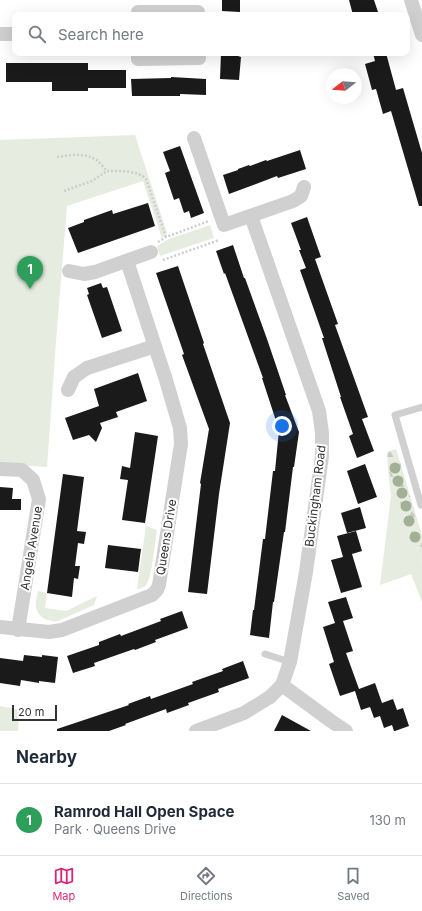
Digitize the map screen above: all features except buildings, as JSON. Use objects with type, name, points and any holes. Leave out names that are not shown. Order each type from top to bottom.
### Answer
[{"type":"street","points":[[411,0],[422,35]]},
{"type":"street","points":[[138,12],[198,12]]},
{"type":"street","points":[[0,34],[12,34]]},
{"type":"street","points":[[138,56],[138,59],[199,58],[199,56]]},
{"type":"street","points":[[194,138],[224,225],[293,201],[301,196],[304,186]]},
{"type":"street","name":"Buckingham Road","points":[[196,731],[244,713],[270,697],[282,685],[290,662],[306,572],[322,456],[322,434],[319,411],[251,216]]},
{"type":"street","points":[[69,271],[84,274],[95,272],[155,252]]},
{"type":"street","name":"Queens Drive","points":[[0,627],[49,632],[62,630],[152,595],[157,590],[159,585],[181,444],[181,435],[155,346],[127,261]]},
{"type":"street","points":[[68,390],[74,377],[87,368],[155,346]]},
{"type":"street","name":"Angela Avenue","points":[[0,469],[22,470],[33,480],[38,499],[18,630]]},
{"type":"street","points":[[282,685],[346,731]]},
{"type":"lane","points":[[422,407],[395,415],[422,506]]},
{"type":"lane","points":[[265,654],[290,662]]},
{"type":"path","points":[[57,158],[71,155],[86,155],[97,160],[107,171]]},
{"type":"path","points":[[64,191],[92,181],[107,171],[126,171],[142,175],[146,179],[166,237]]},
{"type":"path","points":[[155,252],[166,237],[209,221]]},
{"type":"path","points":[[155,252],[219,240]]},
{"type":"green space","points":[[135,135],[167,233],[162,238],[143,181],[67,206],[47,467],[0,464],[0,140]]},
{"type":"green space","points":[[210,225],[214,238],[160,256],[157,246],[169,239]]},
{"type":"green space","points":[[396,449],[422,535],[422,564],[388,469],[387,452]]},
{"type":"green space","points":[[388,469],[422,564],[422,602],[411,574],[380,585],[391,496]]},
{"type":"green space","points":[[146,526],[157,530],[153,559],[150,575],[146,585],[137,589]]},
{"type":"green space","points":[[38,591],[47,593],[45,608],[66,611],[97,596],[94,605],[58,621],[54,621],[41,617],[37,611],[36,603]]},
{"type":"green space","points":[[0,706],[19,710],[18,731],[0,731]]},
{"type":"place","name":"Ramrod Hall Open Space","points":[[30,289]]}]
